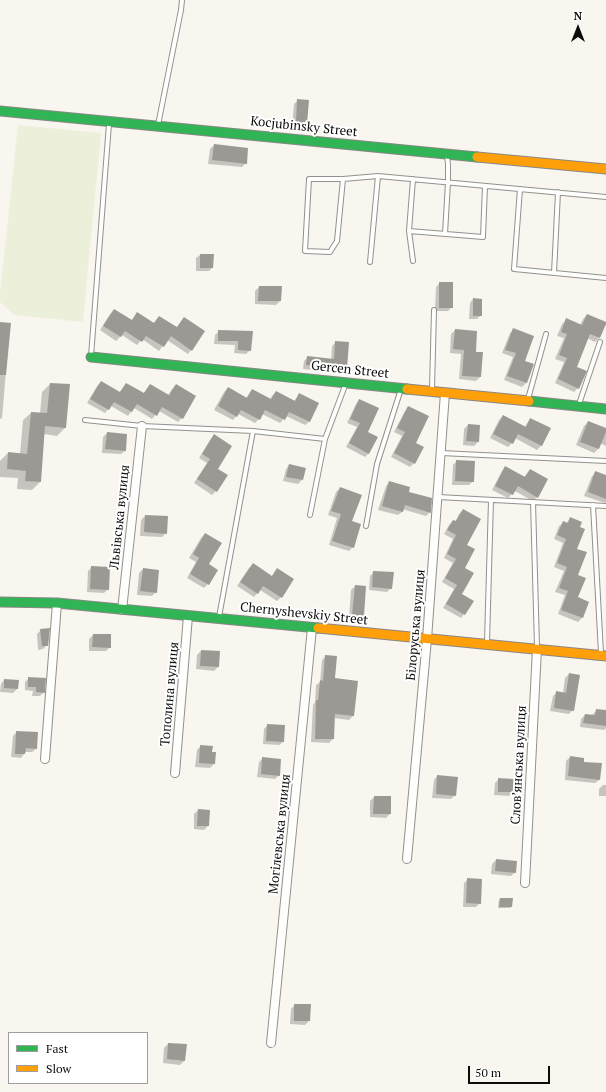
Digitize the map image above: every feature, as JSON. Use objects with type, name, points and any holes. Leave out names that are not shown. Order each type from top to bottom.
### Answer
[{"type":"street","name":"Kocjubinsky Street","points":[[0,111],[606,169]]},
{"type":"street","name":"Gercen Street","points":[[91,357],[606,409]]},
{"type":"street","name":"Білоруська вулиця","points":[[407,859],[427,639],[445,393]]},
{"type":"street","name":"Львівська вулиця","points":[[122,610],[142,426]]},
{"type":"street","name":"Chernyshevskiy Street","points":[[0,602],[57,603],[604,656]]},
{"type":"street","points":[[45,759],[57,603]]},
{"type":"street","name":"Тополина вулиця","points":[[175,773],[188,616]]},
{"type":"street","name":"Могілевська вулиця","points":[[271,1043],[312,628]]},
{"type":"street","name":"Слов’янська вулиця","points":[[525,883],[537,650]]},
{"type":"lane","points":[[158,126],[182,0]]},
{"type":"lane","points":[[91,357],[109,121]]},
{"type":"lane","points":[[445,234],[448,182],[448,164],[446,154]]},
{"type":"lane","points":[[370,262],[378,176]]},
{"type":"lane","points":[[343,180],[337,241],[330,252],[305,251],[310,180],[343,180],[378,176],[606,197]]},
{"type":"lane","points":[[413,179],[409,230],[414,261]]},
{"type":"lane","points":[[409,230],[483,237],[485,186]]},
{"type":"lane","points":[[520,189],[514,269],[606,278]]},
{"type":"lane","points":[[554,273],[558,192]]},
{"type":"lane","points":[[432,392],[434,310]]},
{"type":"lane","points":[[527,401],[546,334]]},
{"type":"lane","points":[[578,406],[600,342]]},
{"type":"lane","points":[[310,515],[325,439],[346,383]]},
{"type":"lane","points":[[366,526],[377,464],[402,388]]},
{"type":"lane","points":[[85,420],[142,426],[253,431],[325,439]]},
{"type":"lane","points":[[219,619],[253,431]]},
{"type":"lane","points":[[441,453],[606,461]]},
{"type":"lane","points":[[438,497],[606,506]]},
{"type":"lane","points":[[487,644],[491,500]]},
{"type":"lane","points":[[532,502],[537,650]]},
{"type":"lane","points":[[593,505],[604,656]]},
{"type":"green space","points":[[18,125],[101,133],[83,322],[14,315],[0,302]]},
{"type":"building","points":[[297,99],[309,100],[307,124],[296,123]]},
{"type":"building","points":[[214,144],[248,148],[247,164],[212,160]]},
{"type":"building","points":[[200,254],[214,254],[213,268],[200,268]]},
{"type":"building","points":[[439,282],[453,282],[453,308],[439,308]]},
{"type":"building","points":[[259,286],[282,286],[281,301],[258,301]]},
{"type":"building","points":[[473,298],[482,299],[482,316],[473,316]]},
{"type":"building","points":[[114,309],[132,320],[137,312],[154,323],[159,316],[177,327],[184,317],[205,331],[192,351],[171,336],[164,347],[146,336],[142,342],[125,331],[121,337],[103,326]]},
{"type":"building","points":[[587,314],[606,322],[606,324],[600,338],[590,334],[577,367],[587,371],[579,389],[558,379],[567,358],[559,355],[567,334],[561,332],[566,318],[582,325]]},
{"type":"building","points":[[0,322],[11,323],[6,375],[0,375]]},
{"type":"building","points":[[513,328],[534,336],[525,361],[534,364],[527,383],[507,376],[516,353],[505,350]]},
{"type":"building","points":[[455,329],[477,331],[476,352],[483,352],[481,377],[462,376],[464,350],[453,349]]},
{"type":"building","points":[[218,330],[253,331],[251,351],[238,350],[238,341],[218,341]]},
{"type":"building","points":[[335,341],[349,342],[347,369],[306,365],[307,356],[334,359]]},
{"type":"building","points":[[101,381],[120,392],[126,383],[144,393],[150,384],[169,395],[176,384],[196,396],[183,419],[162,407],[157,416],[137,404],[132,412],[114,402],[109,410],[90,399]]},
{"type":"building","points":[[50,383],[70,384],[66,428],[45,426],[41,482],[25,481],[26,471],[7,469],[8,452],[27,454],[31,412],[47,413]]},
{"type":"building","points":[[228,387],[247,398],[252,389],[271,399],[276,391],[295,401],[299,393],[319,403],[310,422],[289,412],[285,420],[265,410],[260,420],[241,410],[237,417],[218,406]]},
{"type":"building","points":[[359,399],[379,408],[368,432],[378,437],[369,454],[349,443],[360,423],[350,419]]},
{"type":"building","points":[[408,406],[429,416],[416,443],[424,447],[415,464],[394,453],[405,432],[397,428]]},
{"type":"building","points":[[503,415],[526,427],[530,418],[551,428],[542,446],[518,434],[513,444],[493,434]]},
{"type":"building","points":[[588,421],[606,428],[606,432],[599,449],[580,442]]},
{"type":"building","points":[[468,424],[480,425],[479,442],[466,441]]},
{"type":"building","points":[[107,432],[127,434],[126,451],[105,449]]},
{"type":"building","points":[[214,434],[232,446],[218,469],[228,475],[217,492],[197,479],[210,459],[202,454]]},
{"type":"building","points":[[456,460],[475,461],[474,482],[455,481]]},
{"type":"building","points":[[289,464],[306,468],[303,480],[286,477]]},
{"type":"building","points":[[505,466],[525,477],[530,469],[548,479],[538,498],[518,486],[513,495],[495,486]]},
{"type":"building","points":[[595,471],[606,475],[606,499],[588,492]]},
{"type":"building","points":[[389,481],[410,487],[409,492],[432,498],[431,513],[405,505],[403,512],[382,506]]},
{"type":"building","points":[[340,487],[362,495],[352,521],[361,524],[354,548],[332,541],[341,514],[331,511]]},
{"type":"building","points":[[463,509],[481,519],[467,545],[475,549],[465,568],[474,573],[462,594],[474,601],[465,615],[446,604],[457,585],[445,578],[456,559],[447,554],[456,535],[447,530],[453,520],[456,521]]},
{"type":"building","points":[[145,515],[168,516],[167,534],[144,532]]},
{"type":"building","points":[[570,517],[582,522],[580,527],[585,529],[577,549],[587,552],[578,575],[586,578],[578,597],[589,602],[583,618],[561,610],[568,591],[559,588],[567,567],[557,563],[566,539],[557,535],[563,521],[568,523]]},
{"type":"building","points":[[205,533],[222,543],[209,564],[218,570],[209,585],[190,574],[199,558],[193,554]]},
{"type":"building","points":[[253,563],[272,576],[277,568],[294,579],[282,598],[263,586],[258,594],[240,582]]},
{"type":"building","points":[[91,566],[110,567],[109,590],[90,589]]},
{"type":"building","points":[[143,568],[159,570],[157,593],[140,591]]},
{"type":"building","points":[[373,571],[394,572],[392,589],[372,587]]},
{"type":"building","points":[[355,585],[366,586],[364,616],[352,615]]},
{"type":"building","points":[[50,628],[48,646],[42,646],[40,629]]},
{"type":"building","points":[[93,634],[111,634],[111,648],[92,647]]},
{"type":"building","points":[[201,650],[220,651],[219,667],[200,666]]},
{"type":"building","points":[[325,655],[337,656],[335,678],[358,681],[354,716],[335,714],[334,739],[315,739],[316,700],[318,700],[320,680],[323,681]]},
{"type":"building","points":[[569,673],[580,675],[574,711],[554,708],[556,691],[566,693]]},
{"type":"building","points":[[28,677],[46,678],[45,693],[36,692],[36,687],[28,687]]},
{"type":"building","points":[[4,679],[19,680],[18,689],[4,688]]},
{"type":"building","points":[[596,709],[606,710],[606,726],[583,723],[585,714],[595,715]]},
{"type":"building","points":[[267,724],[285,725],[284,742],[266,741]]},
{"type":"building","points":[[16,731],[38,732],[37,749],[26,748],[25,754],[15,754]]},
{"type":"building","points":[[200,745],[213,746],[212,752],[216,752],[215,764],[199,763]]},
{"type":"building","points":[[570,756],[584,758],[584,762],[602,763],[600,780],[568,776]]},
{"type":"building","points":[[262,757],[281,759],[280,776],[261,774]]},
{"type":"building","points":[[437,775],[458,777],[456,796],[436,794]]},
{"type":"building","points":[[498,778],[514,779],[514,792],[498,792]]},
{"type":"building","points":[[374,796],[391,796],[391,814],[373,814]]},
{"type":"building","points":[[198,809],[210,810],[209,826],[197,826]]},
{"type":"building","points":[[496,859],[517,861],[516,873],[495,871]]},
{"type":"building","points":[[467,878],[482,879],[481,904],[466,903]]},
{"type":"building","points":[[500,898],[513,898],[512,907],[499,907]]},
{"type":"building","points":[[294,1004],[311,1004],[310,1021],[294,1021]]},
{"type":"building","points":[[168,1043],[187,1044],[185,1061],[167,1059]]},
{"type":"traffic: fast","points":[[0,111],[477,157]]},
{"type":"traffic: fast","points":[[91,357],[407,389]]},
{"type":"traffic: fast","points":[[529,401],[606,409]]},
{"type":"traffic: fast","points":[[0,602],[57,603],[318,628]]},
{"type":"traffic: slow","points":[[477,157],[606,169]]},
{"type":"traffic: slow","points":[[407,389],[529,401]]},
{"type":"traffic: slow","points":[[318,628],[606,656]]}]
